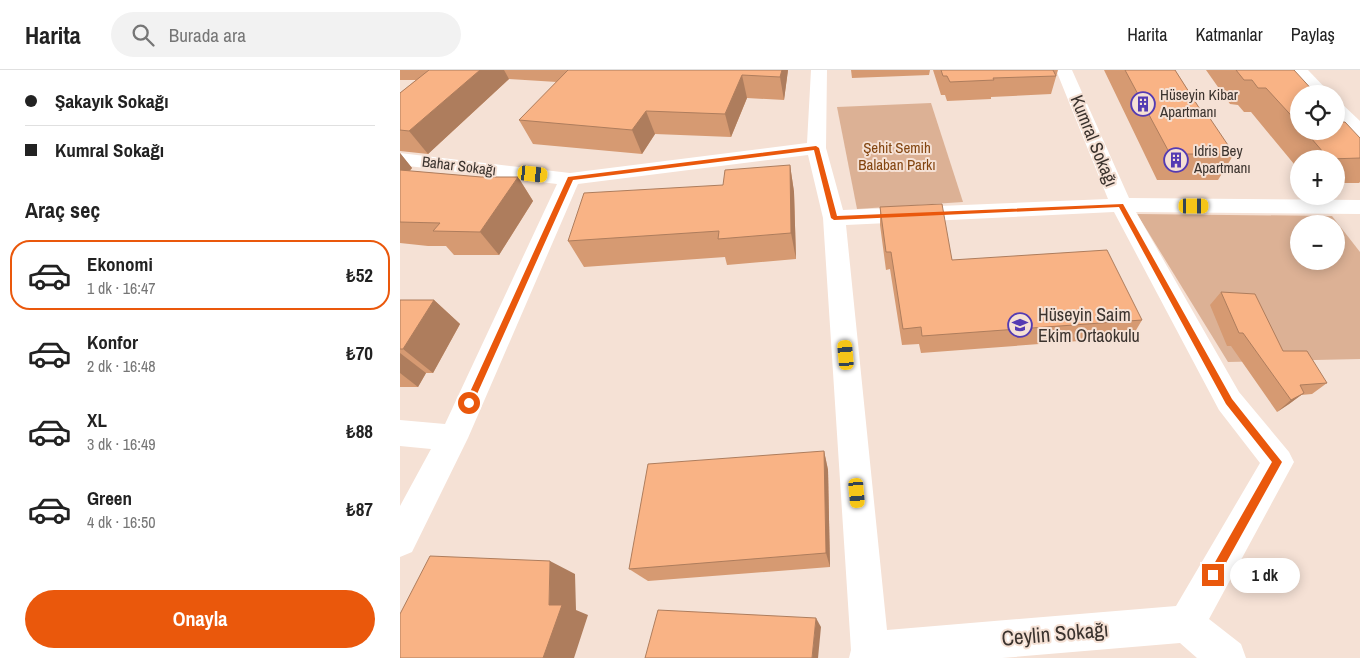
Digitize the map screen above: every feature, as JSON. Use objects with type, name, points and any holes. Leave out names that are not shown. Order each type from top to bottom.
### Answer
[{"type":"street","points":[[819,70],[816,148],[834,218],[869,654]]},
{"type":"street","name":"Kumral Sokağı","points":[[1064,70],[1121,205],[1229,401],[1278,462],[1186,624]]},
{"type":"street","points":[[1299,70],[1313,85]]},
{"type":"street","points":[[1345,117],[1360,132]]},
{"type":"street","name":"Bahar Sokağı","points":[[400,159],[570,178],[816,148]]},
{"type":"street","points":[[400,540],[453,438],[570,178]]},
{"type":"street","points":[[834,218],[1121,205],[1360,207]]},
{"type":"street","points":[[400,433],[453,438]]},
{"type":"street","points":[[1186,624],[1227,658]]},
{"type":"street","name":"Ceylin Sokağı","points":[[869,654],[1186,624]]},
{"type":"green space","name":"Şehit Semih Balaban Parkı","points":[[931,103],[963,202],[857,209],[837,107]]},
{"type":"green space","points":[[1137,214],[1290,216],[1290,270],[1345,270],[1345,233],[1360,252],[1360,359],[1228,362]]},
{"type":"building","points":[[429,70],[480,70],[409,131],[400,130],[400,93]]},
{"type":"building","points":[[568,70],[782,70],[780,77],[742,75],[725,114],[646,111],[632,130],[519,120]]},
{"type":"building","points":[[941,70],[1053,70],[1056,76],[993,78],[994,80],[950,82],[947,76],[943,76]]},
{"type":"building","points":[[1125,70],[1175,70],[1203,114],[1207,114],[1234,154],[1170,154]]},
{"type":"building","points":[[1236,70],[1294,70],[1308,85],[1290,85],[1290,114],[1266,88],[1258,88],[1252,80],[1244,80]]},
{"type":"building","points":[[1345,122],[1360,138],[1360,158],[1345,158],[1345,150],[1321,150],[1313,140],[1345,140]]},
{"type":"building","points":[[790,165],[791,233],[718,239],[719,231],[568,241],[584,193],[723,185],[725,170]]},
{"type":"building","points":[[400,170],[481,177],[518,177],[480,232],[433,231],[440,223],[400,222]]},
{"type":"building","points":[[942,204],[952,260],[1107,250],[1142,320],[922,336],[921,327],[903,329],[891,252],[886,252],[880,207]]},
{"type":"building","points":[[1221,292],[1255,294],[1283,351],[1307,351],[1327,383],[1300,385],[1304,393],[1291,400],[1243,333],[1239,333]]},
{"type":"building","points":[[400,300],[434,300],[403,349],[400,349]]},
{"type":"building","points":[[824,451],[826,553],[629,569],[648,464]]},
{"type":"building","points":[[430,556],[550,561],[549,605],[562,605],[543,658],[400,658],[400,614]]},
{"type":"building","points":[[658,610],[816,618],[812,658],[645,658]]},
{"type":"place","name":"Hüseyin Kibar Apartmanı","points":[[1143,104]]},
{"type":"place","name":"Idris Bey Apartmanı","points":[[1176,160]]},
{"type":"place","name":"Hüseyin Saim Ekim Ortaokulu","points":[[1020,325]]},
{"type":"route","points":[[469,403],[570,178],[816,148],[834,218],[1121,205],[1229,401],[1278,462],[1213,575]]}]
